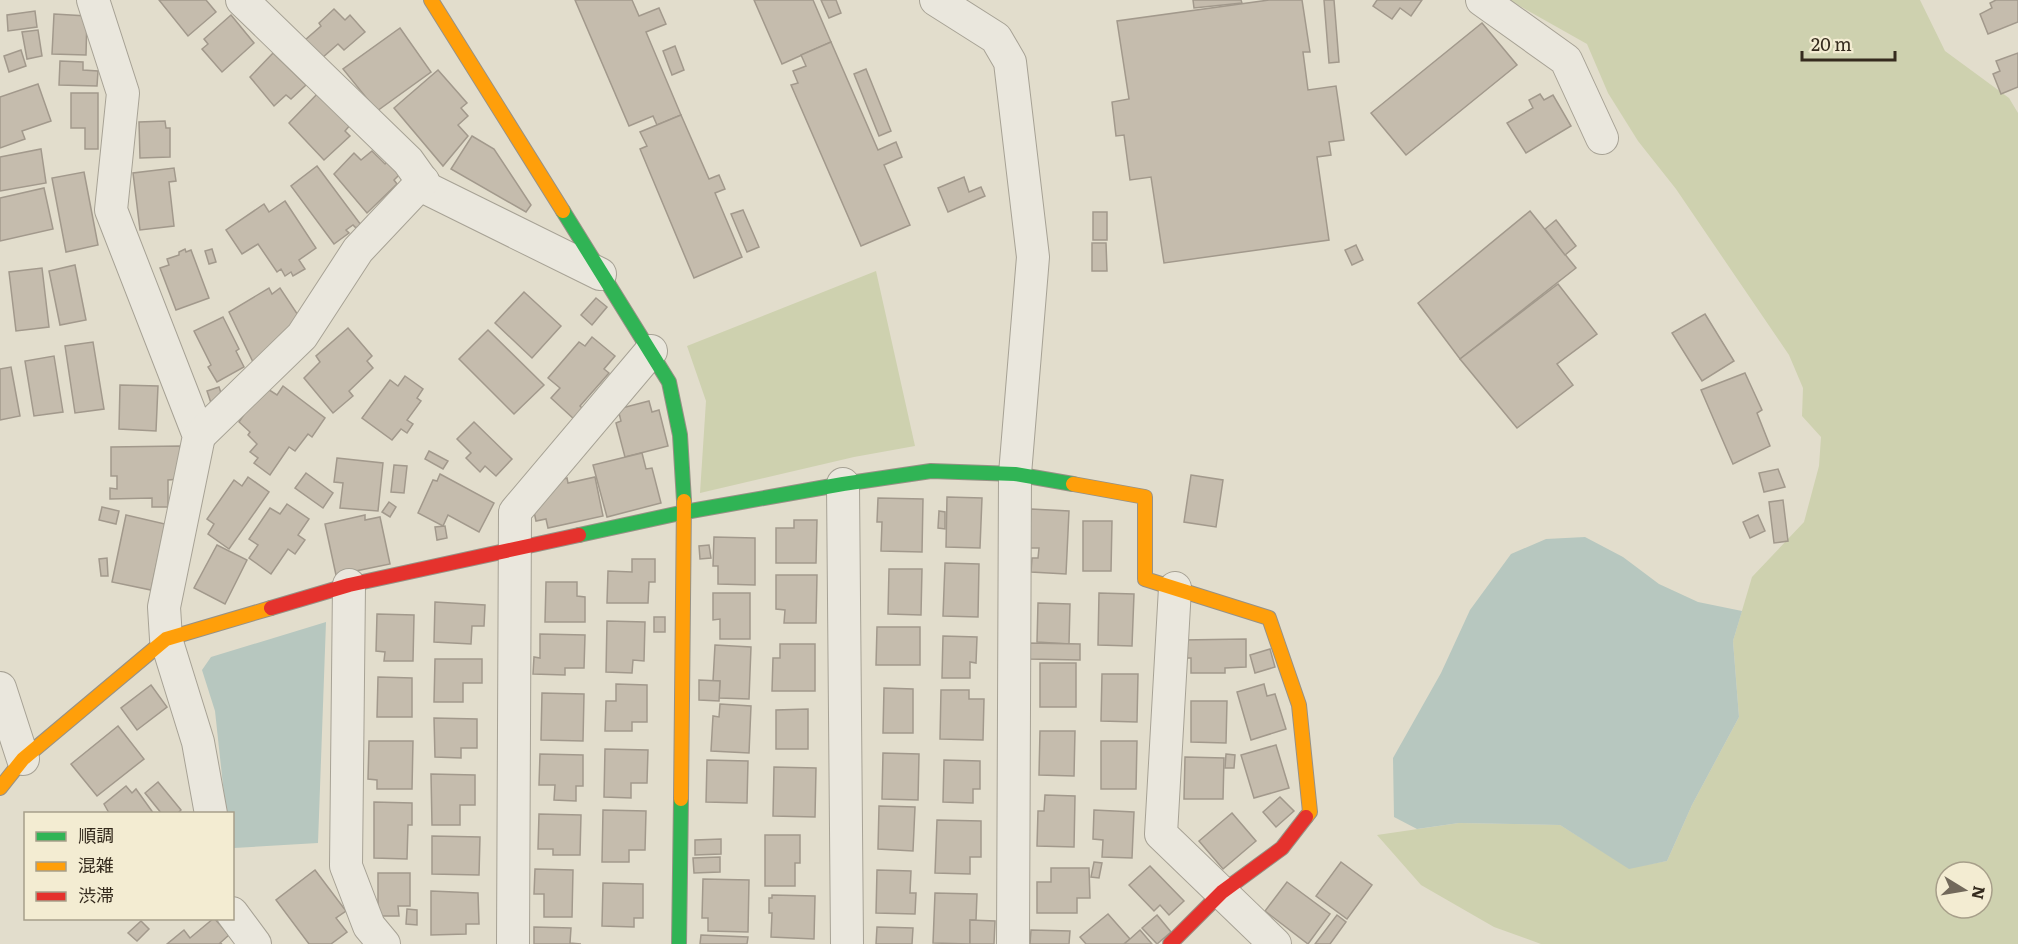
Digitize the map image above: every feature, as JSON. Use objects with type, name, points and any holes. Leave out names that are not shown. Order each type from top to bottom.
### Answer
[{"type":"street","points":[[93,0],[123,93],[111,210],[199,436],[164,607],[165,639],[198,742],[211,812]]},
{"type":"street","points":[[242,0],[408,161],[428,189],[600,274]]},
{"type":"street","points":[[936,0],[996,38],[1010,62],[1033,257],[1015,474],[1013,944]]},
{"type":"street","points":[[1482,0],[1566,60],[1602,138]]},
{"type":"street","points":[[439,3],[600,274],[669,382],[680,435],[685,512],[679,944]]},
{"type":"street","points":[[199,436],[302,336],[358,250],[423,182]]},
{"type":"street","points":[[513,944],[515,512],[651,351]]},
{"type":"street","points":[[0,789],[24,759],[165,639],[349,585],[685,512],[931,471],[1015,474],[1145,497],[1145,579],[1269,618],[1299,705],[1310,812],[1282,848],[1222,892],[1170,944]]},
{"type":"street","points":[[843,484],[847,944]]},
{"type":"street","points":[[349,585],[346,866],[369,926],[384,944]]},
{"type":"street","points":[[1175,588],[1161,834],[1275,944]]},
{"type":"street","points":[[0,688],[24,759]]},
{"type":"street","points":[[234,916],[255,944]]},
{"type":"green space","points":[[1509,0],[1920,0],[1945,51],[2009,98],[2018,113],[2018,944],[1541,944],[1494,927],[1421,885],[1377,835],[1459,823],[1560,825],[1629,868],[1667,861],[1692,805],[1739,717],[1733,641],[1752,577],[1804,522],[1819,466],[1821,437],[1802,416],[1803,388],[1789,355],[1676,189],[1638,141],[1608,93],[1587,44]]},
{"type":"green space","points":[[876,271],[915,446],[854,457],[700,493],[706,401],[687,346]]},
{"type":"shaded area","points":[[1585,537],[1623,557],[1659,584],[1698,602],[1742,611],[1733,641],[1739,717],[1692,805],[1667,861],[1629,869],[1560,825],[1459,823],[1417,829],[1394,817],[1393,758],[1441,673],[1470,610],[1511,554],[1546,539]]},
{"type":"shaded area","points":[[326,622],[318,843],[234,848],[234,812],[226,812],[215,711],[202,670],[211,657]]},
{"type":"building","points":[[159,0],[206,0],[216,12],[188,36]]},
{"type":"building","points":[[575,0],[632,0],[639,16],[659,8],[666,24],[646,32],[681,115],[657,125],[653,116],[629,126]]},
{"type":"building","points":[[754,0],[813,0],[831,42],[782,64]]},
{"type":"building","points":[[821,0],[836,0],[841,13],[829,18]]},
{"type":"building","points":[[1193,0],[1241,0],[1242,3],[1194,8]]},
{"type":"building","points":[[1269,0],[1302,0],[1310,52],[1303,52],[1308,90],[1336,86],[1344,140],[1329,142],[1331,155],[1317,157],[1329,240],[1164,263],[1151,177],[1130,180],[1124,135],[1116,136],[1112,102],[1129,99],[1117,21]]},
{"type":"building","points":[[1324,0],[1334,0],[1339,62],[1329,63]]},
{"type":"building","points":[[1377,0],[1422,0],[1411,16],[1400,8],[1392,19],[1373,6]]},
{"type":"building","points":[[1996,0],[2018,0],[2018,22],[1988,34],[1980,14],[1992,8],[1990,3]]},
{"type":"building","points":[[334,9],[345,20],[350,15],[365,32],[344,50],[338,44],[322,58],[305,40],[321,26],[319,23]]},
{"type":"building","points":[[35,11],[37,27],[8,31],[7,15]]},
{"type":"building","points":[[54,14],[87,16],[86,55],[52,54]]},
{"type":"building","points":[[231,15],[254,43],[222,72],[202,49],[208,44],[204,39]]},
{"type":"building","points":[[1482,23],[1517,65],[1406,155],[1371,113]]},
{"type":"building","points":[[400,28],[431,72],[377,111],[343,69]]},
{"type":"building","points":[[38,30],[42,56],[27,59],[22,32]]},
{"type":"building","points":[[831,42],[878,150],[896,142],[902,157],[884,165],[910,225],[861,246],[791,85],[798,83],[793,71],[806,66],[801,55]]},
{"type":"building","points":[[675,46],[684,70],[672,75],[663,51]]},
{"type":"building","points":[[21,50],[26,66],[9,72],[4,56]]},
{"type":"building","points":[[273,53],[306,85],[291,99],[286,95],[274,106],[250,77]]},
{"type":"building","points":[[2018,53],[2018,87],[2001,94],[1993,74],[2000,71],[1996,61]]},
{"type":"building","points":[[60,61],[83,62],[83,70],[98,71],[97,86],[59,85]]},
{"type":"building","points":[[866,69],[891,131],[879,136],[854,74]]},
{"type":"building","points":[[438,70],[467,103],[461,108],[468,116],[458,125],[468,136],[443,166],[394,108]]},
{"type":"building","points":[[38,84],[51,121],[22,131],[25,139],[0,148],[0,97]]},
{"type":"building","points":[[320,91],[351,124],[345,131],[350,136],[324,160],[289,123]]},
{"type":"building","points":[[71,93],[98,93],[98,149],[85,149],[85,128],[71,128]]},
{"type":"building","points":[[1540,94],[1544,100],[1553,95],[1571,126],[1526,153],[1507,123],[1533,108],[1529,100]]},
{"type":"building","points":[[681,115],[709,179],[719,175],[725,189],[715,193],[742,257],[694,278],[640,149],[647,146],[640,132]]},
{"type":"building","points":[[165,121],[166,128],[170,128],[170,157],[140,158],[139,122]]},
{"type":"building","points":[[472,136],[494,149],[531,205],[526,212],[451,169]]},
{"type":"building","points":[[41,149],[46,183],[0,191],[0,157]]},
{"type":"building","points":[[372,151],[385,164],[389,159],[402,172],[394,180],[397,184],[367,213],[334,174],[354,153],[361,160]]},
{"type":"building","points":[[317,166],[361,225],[356,228],[353,225],[346,230],[349,233],[334,244],[291,186]]},
{"type":"building","points":[[174,168],[176,181],[169,182],[174,226],[140,230],[133,173]]},
{"type":"building","points":[[84,172],[98,245],[66,252],[52,178]]},
{"type":"building","points":[[964,177],[969,192],[981,187],[985,196],[948,212],[938,188]]},
{"type":"building","points":[[44,188],[53,229],[0,241],[0,198]]},
{"type":"building","points":[[285,201],[316,248],[299,260],[305,269],[293,276],[291,272],[285,276],[281,269],[277,272],[258,244],[242,254],[226,230],[264,204],[269,212]]},
{"type":"building","points":[[743,210],[759,247],[747,252],[731,214]]},
{"type":"building","points":[[1530,211],[1576,268],[1460,359],[1418,303]]},
{"type":"building","points":[[1093,212],[1107,212],[1107,240],[1093,240]]},
{"type":"building","points":[[1556,220],[1576,246],[1565,255],[1545,229]]},
{"type":"building","points":[[1092,243],[1106,243],[1107,271],[1092,271]]},
{"type":"building","points":[[1356,245],[1363,260],[1352,265],[1345,250]]},
{"type":"building","points":[[185,249],[186,252],[191,250],[209,298],[176,310],[160,268],[169,265],[167,259],[179,255],[179,252]]},
{"type":"building","points":[[212,249],[216,262],[209,264],[205,251]]},
{"type":"building","points":[[75,265],[86,320],[60,325],[49,271]]},
{"type":"building","points":[[42,268],[49,327],[16,331],[9,272]]},
{"type":"building","points":[[1558,284],[1597,334],[1557,364],[1573,385],[1517,428],[1460,359]]},
{"type":"building","points":[[269,288],[272,294],[280,288],[302,321],[253,362],[229,312]]},
{"type":"building","points":[[524,292],[561,326],[532,358],[495,323]]},
{"type":"building","points":[[596,298],[607,307],[592,325],[581,315]]},
{"type":"building","points":[[1705,314],[1734,361],[1702,381],[1672,333]]},
{"type":"building","points":[[223,317],[239,349],[236,351],[244,367],[217,382],[208,367],[211,365],[194,331]]},
{"type":"building","points":[[348,328],[372,356],[367,361],[373,368],[349,391],[353,396],[333,413],[304,378],[320,362],[316,356]]},
{"type":"building","points":[[488,330],[544,385],[514,414],[459,359]]},
{"type":"building","points":[[592,337],[615,356],[604,369],[609,373],[580,406],[584,410],[575,420],[551,398],[560,388],[548,378],[579,342],[585,346]]},
{"type":"building","points":[[93,342],[104,409],[75,413],[65,346]]},
{"type":"building","points":[[54,356],[63,412],[34,416],[25,361]]},
{"type":"building","points":[[11,367],[20,416],[0,420],[0,369]]},
{"type":"building","points":[[1745,373],[1762,410],[1757,413],[1770,446],[1733,464],[1701,390]]},
{"type":"building","points":[[405,376],[423,389],[417,398],[421,401],[407,420],[413,424],[407,433],[401,429],[392,440],[362,418],[390,380],[398,386]]},
{"type":"building","points":[[120,385],[158,386],[156,431],[119,429]]},
{"type":"building","points":[[263,386],[277,395],[283,386],[325,418],[312,437],[308,434],[295,451],[289,447],[270,475],[254,463],[258,458],[250,452],[257,444],[248,435],[250,432],[239,422]]},
{"type":"building","points":[[219,387],[223,399],[211,403],[207,391]]},
{"type":"building","points":[[649,401],[652,412],[659,410],[668,446],[625,457],[616,423],[621,421],[618,409]]},
{"type":"building","points":[[474,422],[512,459],[496,476],[485,466],[480,472],[466,458],[471,453],[457,439]]},
{"type":"building","points":[[180,446],[180,479],[168,480],[168,507],[152,507],[152,498],[110,499],[110,488],[117,489],[117,476],[111,476],[111,447]]},
{"type":"building","points":[[429,451],[448,461],[443,469],[425,459]]},
{"type":"building","points":[[642,453],[646,469],[652,468],[661,503],[607,517],[593,465]]},
{"type":"building","points":[[337,458],[383,463],[378,511],[340,508],[343,483],[334,482]]},
{"type":"building","points":[[394,465],[407,466],[404,493],[391,492]]},
{"type":"building","points":[[1778,469],[1785,487],[1764,492],[1759,473]]},
{"type":"building","points":[[306,473],[333,493],[323,508],[295,488]]},
{"type":"building","points":[[440,474],[494,503],[479,532],[448,515],[443,526],[418,513],[433,480],[437,481]]},
{"type":"building","points":[[1191,475],[1223,480],[1216,527],[1184,522]]},
{"type":"building","points":[[248,477],[269,492],[229,549],[208,534],[214,524],[207,519],[234,480],[242,486]]},
{"type":"building","points":[[595,477],[603,516],[548,528],[546,519],[536,521],[533,507],[556,481],[567,478],[568,483]]},
{"type":"building","points":[[947,497],[982,498],[980,548],[946,547]]},
{"type":"building","points":[[878,498],[923,499],[922,552],[881,551],[882,522],[877,522]]},
{"type":"building","points":[[1783,500],[1788,541],[1774,543],[1769,502]]},
{"type":"building","points":[[389,502],[396,507],[390,517],[382,512]]},
{"type":"building","points":[[287,504],[309,519],[298,535],[305,540],[295,554],[288,549],[271,574],[249,558],[258,545],[249,539],[270,508],[280,514]]},
{"type":"building","points":[[102,507],[119,511],[116,524],[99,520]]},
{"type":"building","points":[[1031,509],[1069,511],[1066,574],[1031,572],[1032,558],[1038,558],[1039,548],[1029,548]]},
{"type":"building","points":[[939,511],[945,512],[945,529],[938,528]]},
{"type":"building","points":[[126,515],[165,524],[151,590],[112,582]]},
{"type":"building","points":[[365,515],[365,520],[380,517],[390,564],[336,575],[325,524]]},
{"type":"building","points":[[1758,515],[1765,531],[1750,538],[1743,522]]},
{"type":"building","points":[[794,520],[817,520],[816,563],[776,563],[776,528],[794,528]]},
{"type":"building","points":[[1083,521],[1112,521],[1111,571],[1083,571]]},
{"type":"building","points":[[445,526],[447,538],[437,540],[435,527]]},
{"type":"building","points":[[714,537],[755,538],[755,585],[718,584],[718,566],[713,566]]},
{"type":"building","points":[[217,545],[247,560],[225,604],[194,588]]},
{"type":"building","points":[[709,545],[711,558],[700,559],[699,546]]},
{"type":"building","points":[[107,558],[108,576],[101,576],[99,559]]},
{"type":"building","points":[[632,559],[655,559],[655,582],[649,582],[648,603],[607,603],[608,571],[632,572]]},
{"type":"building","points":[[945,563],[979,564],[978,617],[943,616]]},
{"type":"building","points":[[889,569],[922,569],[921,615],[888,614]]},
{"type":"building","points":[[776,575],[817,575],[816,623],[784,623],[785,610],[776,609]]},
{"type":"building","points":[[546,582],[577,582],[577,596],[585,597],[585,622],[545,622]]},
{"type":"building","points":[[713,593],[750,593],[750,639],[720,639],[720,619],[713,620]]},
{"type":"building","points":[[1099,593],[1134,594],[1132,646],[1098,645]]},
{"type":"building","points":[[435,602],[485,605],[484,626],[472,626],[471,644],[434,642]]},
{"type":"building","points":[[1038,603],[1070,604],[1069,644],[1037,642]]},
{"type":"building","points":[[377,614],[414,615],[413,661],[384,661],[385,652],[376,651]]},
{"type":"building","points":[[654,617],[665,617],[665,632],[654,632]]},
{"type":"building","points":[[607,621],[645,622],[644,661],[633,660],[632,673],[606,672]]},
{"type":"building","points":[[877,627],[920,627],[920,665],[876,665]]},
{"type":"building","points":[[540,634],[585,635],[584,668],[565,668],[565,675],[533,674],[534,657],[540,658]]},
{"type":"building","points":[[943,636],[977,637],[976,663],[970,662],[970,678],[942,678]]},
{"type":"building","points":[[1246,639],[1246,667],[1225,668],[1225,673],[1191,673],[1191,658],[1182,658],[1182,640]]},
{"type":"building","points":[[1028,643],[1080,644],[1080,660],[1028,659]]},
{"type":"building","points":[[780,644],[815,644],[815,691],[772,691],[773,658],[780,658]]},
{"type":"building","points":[[715,645],[751,647],[749,699],[719,698],[720,681],[713,681]]},
{"type":"building","points":[[1270,649],[1275,667],[1255,673],[1250,655]]},
{"type":"building","points":[[435,659],[482,659],[482,683],[463,683],[463,702],[434,702]]},
{"type":"building","points":[[1040,663],[1076,663],[1076,707],[1040,707]]},
{"type":"building","points":[[1102,674],[1138,674],[1137,722],[1101,721]]},
{"type":"building","points":[[378,677],[412,678],[412,717],[377,717]]},
{"type":"building","points":[[699,680],[720,681],[719,701],[699,700]]},
{"type":"building","points":[[616,684],[647,685],[647,722],[632,722],[632,731],[605,731],[606,701],[616,701]]},
{"type":"building","points":[[1264,684],[1267,696],[1275,694],[1286,729],[1251,740],[1237,692]]},
{"type":"building","points":[[151,685],[167,707],[137,730],[121,708]]},
{"type":"building","points":[[884,688],[913,689],[913,733],[883,733]]},
{"type":"building","points":[[941,690],[969,690],[969,699],[984,699],[983,740],[940,739]]},
{"type":"building","points":[[542,693],[584,694],[583,741],[541,740]]},
{"type":"building","points":[[1191,701],[1227,701],[1226,743],[1191,742]]},
{"type":"building","points":[[720,704],[751,706],[749,753],[711,751],[713,716],[719,717]]},
{"type":"building","points":[[808,709],[808,749],[776,749],[776,710]]},
{"type":"building","points":[[434,718],[477,719],[477,748],[461,748],[461,758],[435,757]]},
{"type":"building","points":[[118,726],[144,759],[97,796],[71,764]]},
{"type":"building","points":[[1040,731],[1075,731],[1074,776],[1039,775]]},
{"type":"building","points":[[369,741],[413,741],[412,789],[377,789],[377,780],[368,779]]},
{"type":"building","points":[[1101,741],[1137,741],[1136,789],[1101,789]]},
{"type":"building","points":[[1276,745],[1289,788],[1254,798],[1241,755]]},
{"type":"building","points":[[605,749],[648,750],[647,783],[631,783],[631,798],[604,797]]},
{"type":"building","points":[[883,753],[919,754],[918,800],[882,799]]},
{"type":"building","points":[[540,754],[583,755],[583,786],[576,786],[576,801],[554,800],[555,785],[539,785]]},
{"type":"building","points":[[1226,754],[1235,755],[1234,768],[1225,768]]},
{"type":"building","points":[[1185,757],[1224,758],[1223,799],[1184,799]]},
{"type":"building","points":[[707,760],[748,761],[747,803],[706,802]]},
{"type":"building","points":[[944,760],[980,761],[980,789],[973,789],[973,803],[943,802]]},
{"type":"building","points":[[774,767],[816,768],[815,817],[773,816]]},
{"type":"building","points":[[431,774],[475,775],[475,805],[460,805],[460,825],[432,825]]},
{"type":"building","points":[[158,782],[181,810],[160,812],[145,793]]},
{"type":"building","points":[[126,786],[132,793],[136,789],[153,812],[108,812],[104,804]]},
{"type":"building","points":[[1045,795],[1075,796],[1074,847],[1037,846],[1038,811],[1044,811]]},
{"type":"building","points":[[1280,797],[1294,811],[1276,827],[1263,812]]},
{"type":"building","points":[[374,802],[412,803],[412,825],[408,825],[407,859],[374,858]]},
{"type":"building","points":[[879,806],[915,807],[913,851],[878,849]]},
{"type":"building","points":[[603,810],[646,811],[645,850],[629,850],[629,862],[602,862]]},
{"type":"building","points":[[1094,810],[1134,812],[1132,858],[1102,857],[1103,840],[1093,839]]},
{"type":"building","points":[[1232,813],[1256,841],[1223,869],[1199,841]]},
{"type":"building","points":[[539,814],[581,815],[580,855],[553,855],[553,849],[538,849]]},
{"type":"building","points":[[937,820],[981,821],[981,857],[970,857],[970,874],[935,873]]},
{"type":"building","points":[[765,835],[800,835],[800,863],[795,863],[795,886],[765,886]]},
{"type":"building","points":[[432,836],[480,837],[479,875],[432,874]]},
{"type":"building","points":[[721,839],[721,854],[695,855],[695,840]]},
{"type":"building","points":[[720,857],[720,872],[694,873],[693,858]]},
{"type":"building","points":[[1094,862],[1102,863],[1099,878],[1091,877]]},
{"type":"building","points":[[1341,862],[1372,885],[1347,919],[1316,896]]},
{"type":"building","points":[[1150,866],[1184,901],[1169,915],[1160,905],[1154,911],[1129,885]]},
{"type":"building","points":[[1051,868],[1089,868],[1090,898],[1077,898],[1077,913],[1037,913],[1037,882],[1051,882]]},
{"type":"building","points":[[535,869],[573,870],[572,917],[544,917],[544,894],[534,894]]},
{"type":"building","points":[[315,870],[346,911],[336,918],[347,932],[331,944],[309,944],[276,900]]},
{"type":"building","points":[[877,870],[911,871],[910,893],[916,893],[915,914],[876,913]]},
{"type":"building","points":[[378,873],[410,873],[410,906],[398,906],[399,916],[378,916]]},
{"type":"building","points":[[703,879],[749,880],[748,932],[708,931],[708,918],[702,918]]},
{"type":"building","points":[[1287,882],[1330,914],[1308,944],[1265,911]]},
{"type":"building","points":[[603,883],[643,884],[643,918],[634,918],[634,927],[602,926]]},
{"type":"building","points":[[431,891],[478,893],[479,924],[466,924],[466,934],[431,935]]},
{"type":"building","points":[[935,893],[977,894],[976,920],[970,920],[970,944],[933,943]]},
{"type":"building","points":[[772,895],[815,896],[814,939],[771,937],[772,913],[769,913],[769,898],[772,898]]},
{"type":"building","points":[[407,909],[417,910],[417,925],[406,924]]},
{"type":"building","points":[[1108,914],[1130,939],[1124,944],[1086,944],[1080,937]]},
{"type":"building","points":[[1157,915],[1171,932],[1157,944],[1142,928]]},
{"type":"building","points":[[1337,915],[1346,922],[1330,944],[1315,944]]},
{"type":"building","points":[[212,920],[216,920],[229,935],[220,943],[222,944],[167,944],[184,930],[190,938]]},
{"type":"building","points":[[970,920],[995,921],[994,944],[970,944]]},
{"type":"building","points":[[141,921],[149,929],[137,941],[128,933]]},
{"type":"building","points":[[534,927],[571,928],[570,943],[581,944],[534,944]]},
{"type":"building","points":[[877,927],[913,928],[912,944],[876,944]]},
{"type":"building","points":[[1031,930],[1070,931],[1069,944],[1030,944]]},
{"type":"building","points":[[1140,930],[1152,944],[1124,944],[1130,939]]},
{"type":"building","points":[[701,935],[748,937],[747,944],[700,944]]},
{"type":"traffic: fast","points":[[563,211],[669,382],[680,435],[684,501]]},
{"type":"traffic: fast","points":[[579,535],[685,512],[931,471],[1015,474],[1073,484]]},
{"type":"traffic: fast","points":[[679,944],[681,799]]},
{"type":"traffic: slow","points":[[431,0],[563,211]]},
{"type":"traffic: slow","points":[[1073,484],[1145,497],[1145,579],[1269,618],[1299,705],[1310,812],[1306,817]]},
{"type":"traffic: slow","points":[[681,799],[684,501]]},
{"type":"traffic: slow","points":[[0,788],[23,759],[166,639],[271,608]]},
{"type":"traffic: jam","points":[[271,608],[349,585],[579,535]]},
{"type":"traffic: jam","points":[[1170,944],[1222,892],[1282,848],[1306,817]]}]
